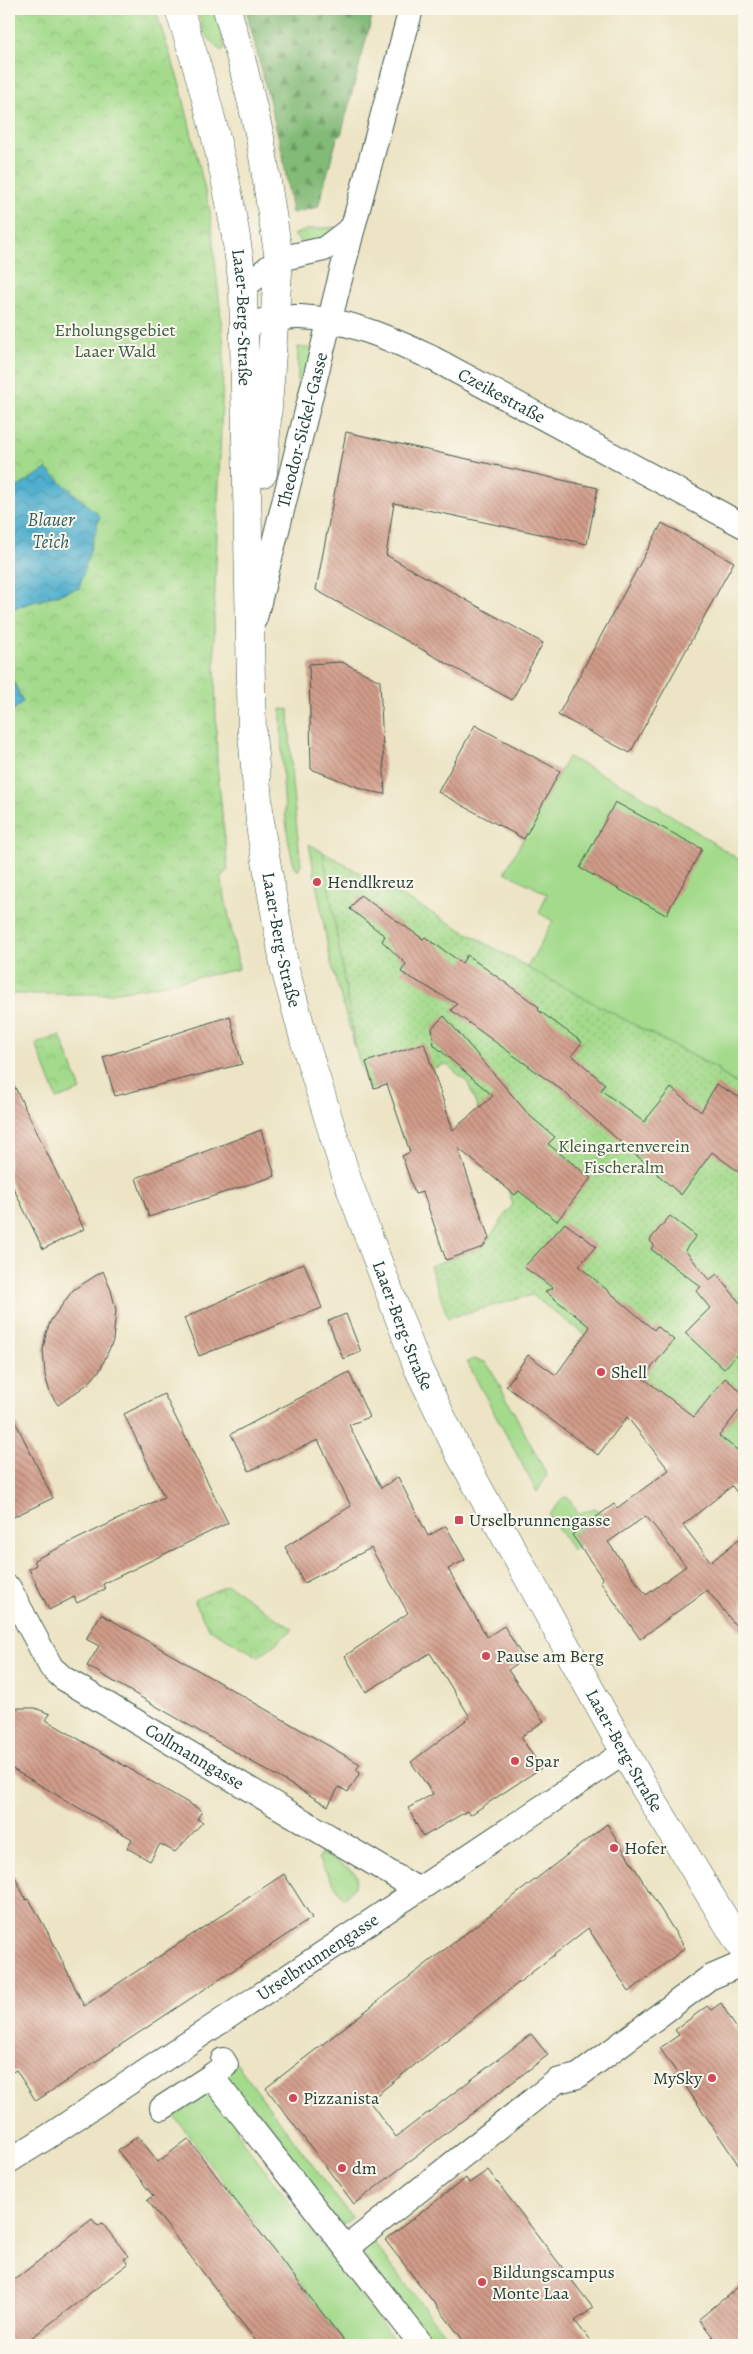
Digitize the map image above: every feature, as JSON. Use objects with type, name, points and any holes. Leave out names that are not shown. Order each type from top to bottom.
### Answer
[{"type":"main road","name":"Laaer-Berg-Straße","points":[[179,9],[202,77],[221,152],[236,232],[243,288],[252,734],[261,832],[283,960],[306,1046],[348,1182],[418,1368],[459,1453],[625,1752],[744,1951]]},
{"type":"main road","name":"Laaer-Berg-Straße","points":[[227,9],[244,66],[260,137],[279,259],[251,634]]},
{"type":"street","name":"Theodor-Sickel-Gasse","points":[[251,634],[353,227],[411,9]]},
{"type":"street","points":[[243,288],[279,259],[324,249],[353,227]]},
{"type":"street","name":"Czeikestraße","points":[[244,325],[275,318],[301,317],[330,321],[385,336],[432,358],[744,526]]},
{"type":"street","name":"Collmanngasse","points":[[9,1588],[51,1667],[62,1678],[417,1889]]},
{"type":"street","name":"Urselbrunnengasse","points":[[9,2161],[625,1752]]},
{"type":"street","points":[[346,2248],[557,2081],[578,2076],[709,1978],[744,1963]]},
{"type":"street","points":[[162,2108],[217,2068],[346,2248],[422,2345]]},
{"type":"green space","name":"Erholungsgebiet Laaer Wald","points":[[9,9],[155,9],[180,85],[210,211],[224,347],[214,616],[217,764],[228,870],[221,876],[239,969],[106,994],[9,994],[9,714],[23,702],[9,672],[9,617],[14,608],[79,588],[13,490],[9,489]]},
{"type":"green space","points":[[197,9],[215,9],[225,48],[221,51],[204,33]]},
{"type":"green space","points":[[246,9],[374,9],[341,135],[338,135],[318,207],[292,213],[282,151]]},
{"type":"green space","points":[[336,227],[321,242],[304,244],[293,235],[310,229]]},
{"type":"green space","points":[[298,347],[315,349],[297,437]]},
{"type":"green space","points":[[281,709],[289,710],[292,784],[301,865],[298,871],[293,861],[286,820],[282,768]]},
{"type":"green space","points":[[568,757],[631,789],[744,863],[744,1088],[718,1072],[718,1069],[527,968],[553,921],[539,913],[547,894],[505,872]]},
{"type":"green space","points":[[309,844],[323,852],[356,1051],[330,959]]},
{"type":"green space","name":"Kleingartenverein Fischeralm","points":[[323,852],[528,968],[719,1070],[718,1072],[744,1088],[744,1455],[532,1295],[448,1318],[430,1266],[483,1247],[513,1204],[468,1083],[446,1064],[369,1090],[356,1051]]},
{"type":"green space","points":[[60,1035],[81,1090],[57,1099],[36,1044]]},
{"type":"green space","points":[[473,1359],[485,1362],[492,1371],[547,1475],[537,1492],[467,1362]]},
{"type":"green space","points":[[564,1497],[569,1498],[578,1514],[595,1508],[602,1513],[572,1535],[579,1546],[573,1551],[549,1515]]},
{"type":"green space","points":[[228,1585],[293,1629],[259,1657],[208,1628],[194,1600]]},
{"type":"green space","points":[[321,1853],[347,1867],[357,1875],[353,1888],[343,1898],[318,1859]]},
{"type":"green space","points":[[237,2064],[352,2218],[339,2227],[224,2074]]},
{"type":"green space","points":[[209,2081],[237,2120],[237,2134],[398,2345],[347,2345],[169,2109]]},
{"type":"green space","points":[[370,2238],[453,2345],[433,2345],[358,2247]]},
{"type":"water","name":"Blauer Teich","points":[[46,469],[100,516],[79,588],[14,608],[9,617],[9,489],[13,490]]},
{"type":"water","points":[[9,672],[23,702],[9,714]]},
{"type":"building","points":[[346,432],[598,488],[587,544],[394,503],[386,555],[543,643],[512,700],[316,590]]},
{"type":"building","points":[[662,523],[734,562],[630,753],[558,715]]},
{"type":"building","points":[[342,662],[380,681],[385,794],[368,791],[311,769],[309,664]]},
{"type":"building","points":[[475,725],[560,771],[524,839],[438,792]]},
{"type":"building","points":[[615,802],[702,849],[666,915],[580,868]]},
{"type":"building","points":[[360,895],[423,939],[425,937],[462,963],[467,955],[539,1007],[538,1010],[582,1042],[572,1055],[605,1084],[601,1090],[644,1122],[671,1088],[701,1112],[716,1084],[744,1100],[744,1176],[712,1152],[681,1195],[655,1172],[656,1170],[634,1154],[563,1091],[451,1010],[457,1004],[401,972],[406,964],[382,941],[385,936],[350,909]]},
{"type":"building","points":[[230,1016],[242,1064],[115,1096],[103,1057]]},
{"type":"building","points":[[444,1016],[530,1116],[555,1137],[548,1144],[591,1178],[557,1221],[519,1191],[515,1195],[458,1148],[489,1238],[483,1247],[446,1260],[423,1192],[415,1194],[402,1156],[410,1152],[387,1084],[374,1088],[366,1062],[424,1043],[453,1130],[493,1096],[434,1045],[432,1028]]},
{"type":"building","points":[[9,1075],[84,1229],[43,1249],[9,1179]]},
{"type":"building","points":[[261,1130],[275,1176],[149,1217],[136,1178]]},
{"type":"building","points":[[670,1216],[696,1236],[685,1250],[709,1280],[717,1274],[744,1308],[744,1347],[724,1369],[685,1333],[710,1308],[696,1291],[701,1287],[651,1249],[654,1245],[650,1241],[652,1237]]},
{"type":"building","points":[[565,1223],[596,1246],[579,1266],[654,1330],[657,1326],[674,1340],[643,1378],[694,1417],[725,1378],[744,1394],[744,1404],[719,1436],[744,1455],[744,1502],[732,1486],[683,1525],[711,1562],[744,1535],[744,1636],[707,1590],[640,1639],[600,1581],[603,1579],[572,1535],[614,1504],[617,1508],[669,1470],[627,1417],[598,1455],[506,1386],[528,1355],[556,1375],[590,1327],[545,1291],[553,1288],[524,1267]],"holes":[[[646,1516],[686,1566],[646,1595],[608,1542]]]},
{"type":"building","points":[[304,1263],[322,1308],[199,1356],[184,1318]]},
{"type":"building","points":[[103,1271],[111,1290],[116,1310],[113,1341],[100,1370],[89,1383],[58,1405],[50,1393],[45,1375],[43,1350],[46,1333],[51,1320],[73,1290]]},
{"type":"building","points":[[346,1314],[361,1352],[343,1359],[328,1321]]},
{"type":"building","points":[[349,1372],[369,1417],[349,1425],[381,1488],[398,1477],[428,1536],[446,1526],[465,1560],[448,1569],[487,1637],[504,1626],[524,1659],[508,1670],[544,1721],[521,1737],[541,1768],[470,1815],[467,1811],[423,1837],[408,1808],[433,1794],[411,1762],[470,1717],[430,1653],[366,1692],[345,1656],[408,1613],[371,1548],[304,1583],[285,1547],[351,1506],[318,1440],[249,1471],[231,1434]]},
{"type":"building","points":[[164,1394],[228,1523],[103,1584],[105,1589],[77,1603],[74,1597],[49,1610],[29,1569],[36,1565],[34,1560],[164,1497],[124,1414]]},
{"type":"building","points":[[9,1409],[53,1498],[9,1519]]},
{"type":"building","points":[[101,1614],[360,1764],[356,1770],[360,1773],[348,1792],[339,1787],[328,1806],[87,1666],[99,1646],[86,1639]]},
{"type":"building","points":[[35,1708],[50,1714],[46,1720],[202,1811],[197,1819],[203,1822],[175,1852],[160,1844],[150,1861],[127,1848],[132,1839],[9,1767],[9,1710]]},
{"type":"building","points":[[607,1824],[685,1948],[629,1992],[588,1928],[369,2101],[396,2137],[531,2034],[548,2055],[354,2204],[266,2088]]},
{"type":"building","points":[[9,1864],[26,1900],[29,1899],[51,1938],[84,2006],[284,1874],[312,1918],[36,2101],[16,2070],[9,2074]]},
{"type":"building","name":"MySky","points":[[721,2003],[744,2041],[744,2173],[660,2048],[679,2035],[675,2030],[707,2006],[711,2010]]},
{"type":"building","points":[[138,2136],[158,2162],[188,2139],[347,2345],[259,2345],[147,2200],[153,2196],[118,2151]]},
{"type":"building","name":"Bildungscampus Monte Laa","points":[[488,2170],[593,2308],[575,2321],[594,2345],[467,2345],[385,2240],[466,2178],[469,2183]]},
{"type":"building","points":[[92,2219],[98,2226],[102,2223],[128,2256],[124,2259],[128,2264],[22,2345],[9,2345],[9,2284]]},
{"type":"building","points":[[744,2282],[744,2345],[719,2345],[699,2319]]},
{"type":"place","name":"Hendlkreuz","points":[[317,882]]},
{"type":"place","name":"Shell","points":[[601,1372]]},
{"type":"place","name":"Urselbrunnengasse","points":[[459,1520]]},
{"type":"place","name":"Pause am Berg","points":[[486,1656]]},
{"type":"place","name":"Spar","points":[[515,1761]]},
{"type":"place","name":"Hofer","points":[[614,1848]]},
{"type":"place","name":"MySky","points":[[712,2078]]},
{"type":"place","name":"Pizzanista","points":[[293,2098]]},
{"type":"place","name":"dm","points":[[342,2168]]},
{"type":"place","name":"Bildungscampus Monte Laa","points":[[482,2282]]}]
